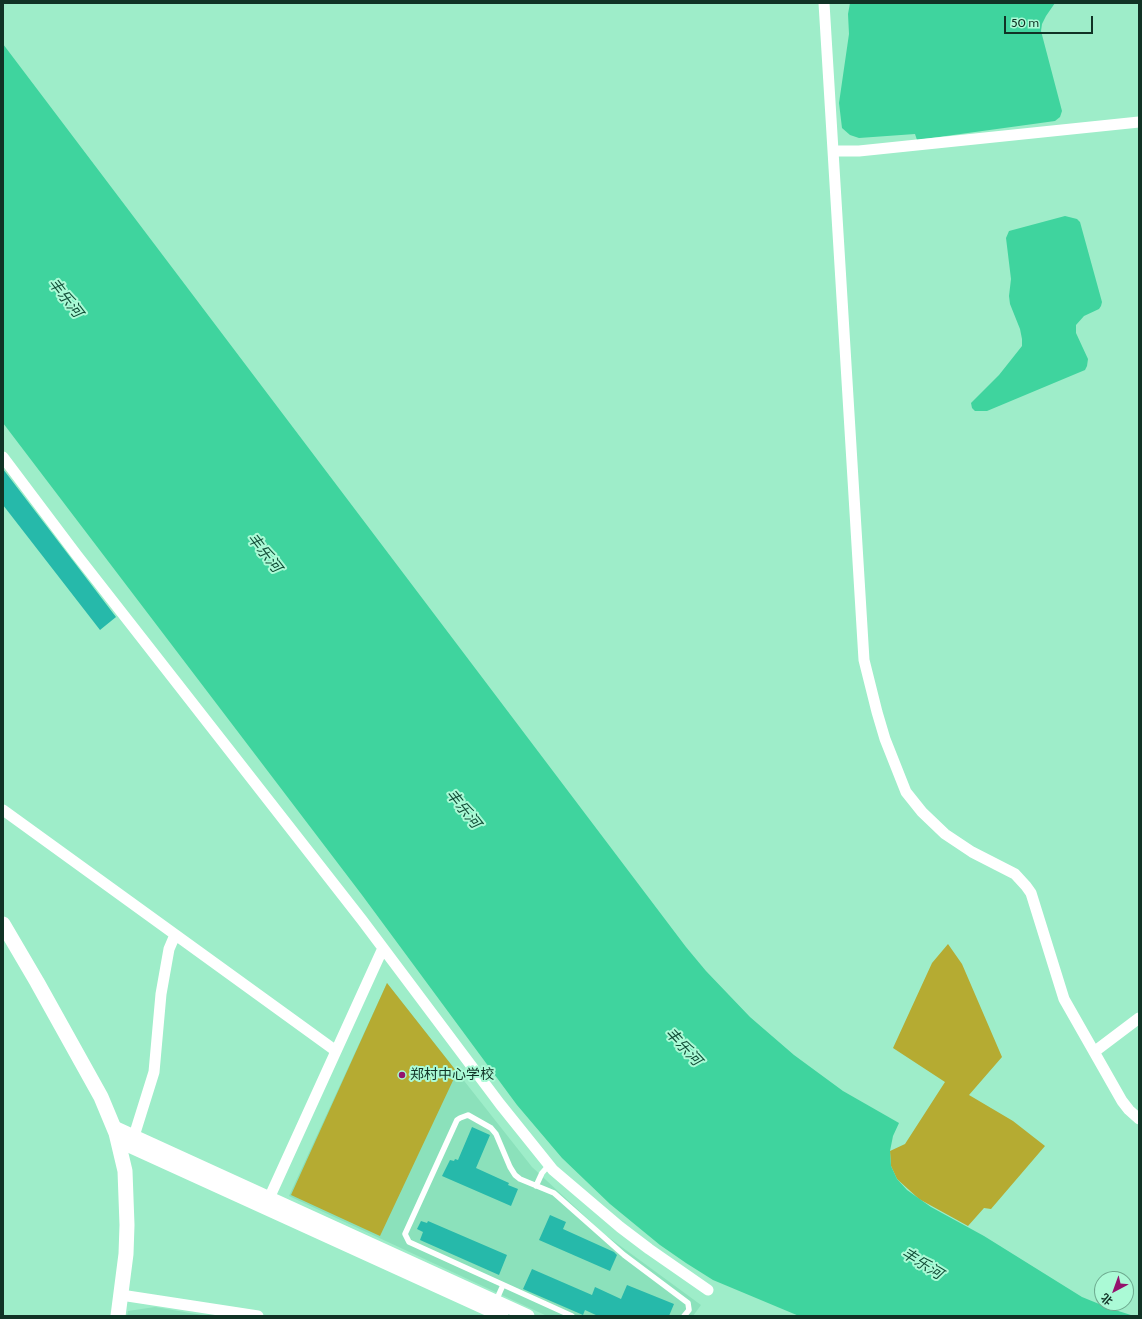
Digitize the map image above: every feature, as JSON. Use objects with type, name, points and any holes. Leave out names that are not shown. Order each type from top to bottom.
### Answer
[{"type":"main road","points":[[4,926],[97,1090],[116,1134],[125,1171],[127,1218],[126,1254],[118,1316]]},
{"type":"street","points":[[824,3],[864,660],[876,712],[906,792],[922,812],[945,834],[967,848],[1015,874],[1021,879],[1031,893],[1064,999],[1122,1101],[1129,1110],[1139,1118]]},
{"type":"street","points":[[833,151],[859,152],[1139,122]]},
{"type":"street","points":[[3,457],[76,554],[383,948],[500,1104],[553,1170],[586,1200],[620,1227],[708,1290]]},
{"type":"street","points":[[3,810],[336,1051]]},
{"type":"street","points":[[134,1136],[154,1072],[161,994],[170,949],[175,935]]},
{"type":"street","points":[[267,1203],[383,948]]},
{"type":"street","points":[[1094,1052],[1139,1018]]},
{"type":"street","points":[[116,1134],[134,1136],[267,1203],[502,1316]]},
{"type":"street","points":[[116,1134],[267,1203],[528,1316]]},
{"type":"street","points":[[121,1295],[219,1313],[258,1316]]},
{"type":"lane","points":[[572,1316],[409,1242],[405,1234],[457,1120],[463,1116],[468,1115],[487,1124],[491,1128],[496,1134],[515,1175],[520,1179],[554,1193],[624,1255],[688,1303],[689,1310],[684,1316]]},
{"type":"lane","points":[[536,1186],[542,1173],[549,1165]]},
{"type":"lane","points":[[496,1301],[503,1285]]},
{"type":"shaded area","points":[[948,944],[962,964],[1002,1057],[969,1095],[1013,1121],[1045,1146],[991,1209],[984,1208],[968,1226],[919,1199],[897,1179],[891,1166],[890,1151],[905,1144],[945,1082],[893,1048],[932,963]]},
{"type":"shaded area","name":"郑村中心学校","points":[[387,983],[532,1167],[604,1234],[701,1305],[693,1316],[547,1316],[289,1196]]},
{"type":"shaded area","points":[[387,983],[457,1072],[380,1236],[291,1195]]},
{"type":"shaded area","points":[[155,1307],[208,1316],[127,1316],[128,1311]]},
{"type":"water","points":[[850,3],[1055,3],[1042,24],[1041,31],[1062,111],[1060,117],[1055,121],[917,140],[915,134],[859,138],[850,135],[842,128],[839,103],[849,34],[848,14]]},
{"type":"water","name":"丰乐河","points":[[3,44],[686,947],[706,971],[750,1017],[794,1055],[843,1091],[899,1123],[893,1136],[890,1151],[891,1166],[897,1179],[907,1190],[931,1207],[984,1236],[1082,1297],[1094,1302],[1094,1311],[1118,1311],[1134,1316],[799,1316],[713,1280],[660,1245],[610,1204],[562,1158],[517,1105],[362,895],[3,423]]},
{"type":"water","points":[[1065,216],[1077,219],[1080,222],[1102,302],[1099,309],[1084,316],[1076,325],[1076,333],[1088,359],[1087,366],[1085,370],[987,411],[975,411],[972,408],[971,403],[999,375],[1022,346],[1020,329],[1010,304],[1009,296],[1011,279],[1006,238],[1009,231]]},
{"type":"building","points":[[3,469],[116,617],[100,630],[3,505]]},
{"type":"building","points":[[472,1127],[490,1135],[476,1168],[509,1183],[508,1185],[518,1189],[511,1206],[442,1176],[450,1160],[458,1160]]},
{"type":"building","points":[[550,1215],[566,1222],[563,1229],[614,1252],[617,1255],[610,1271],[539,1240]]},
{"type":"building","points":[[421,1221],[427,1223],[428,1221],[507,1255],[499,1275],[420,1240],[423,1232],[417,1229]]},
{"type":"building","points":[[532,1269],[592,1295],[595,1287],[621,1299],[627,1285],[674,1304],[669,1316],[598,1316],[585,1310],[583,1315],[523,1289]]},
{"type":"place","name":"郑村中心学校","points":[[402,1075]]}]
